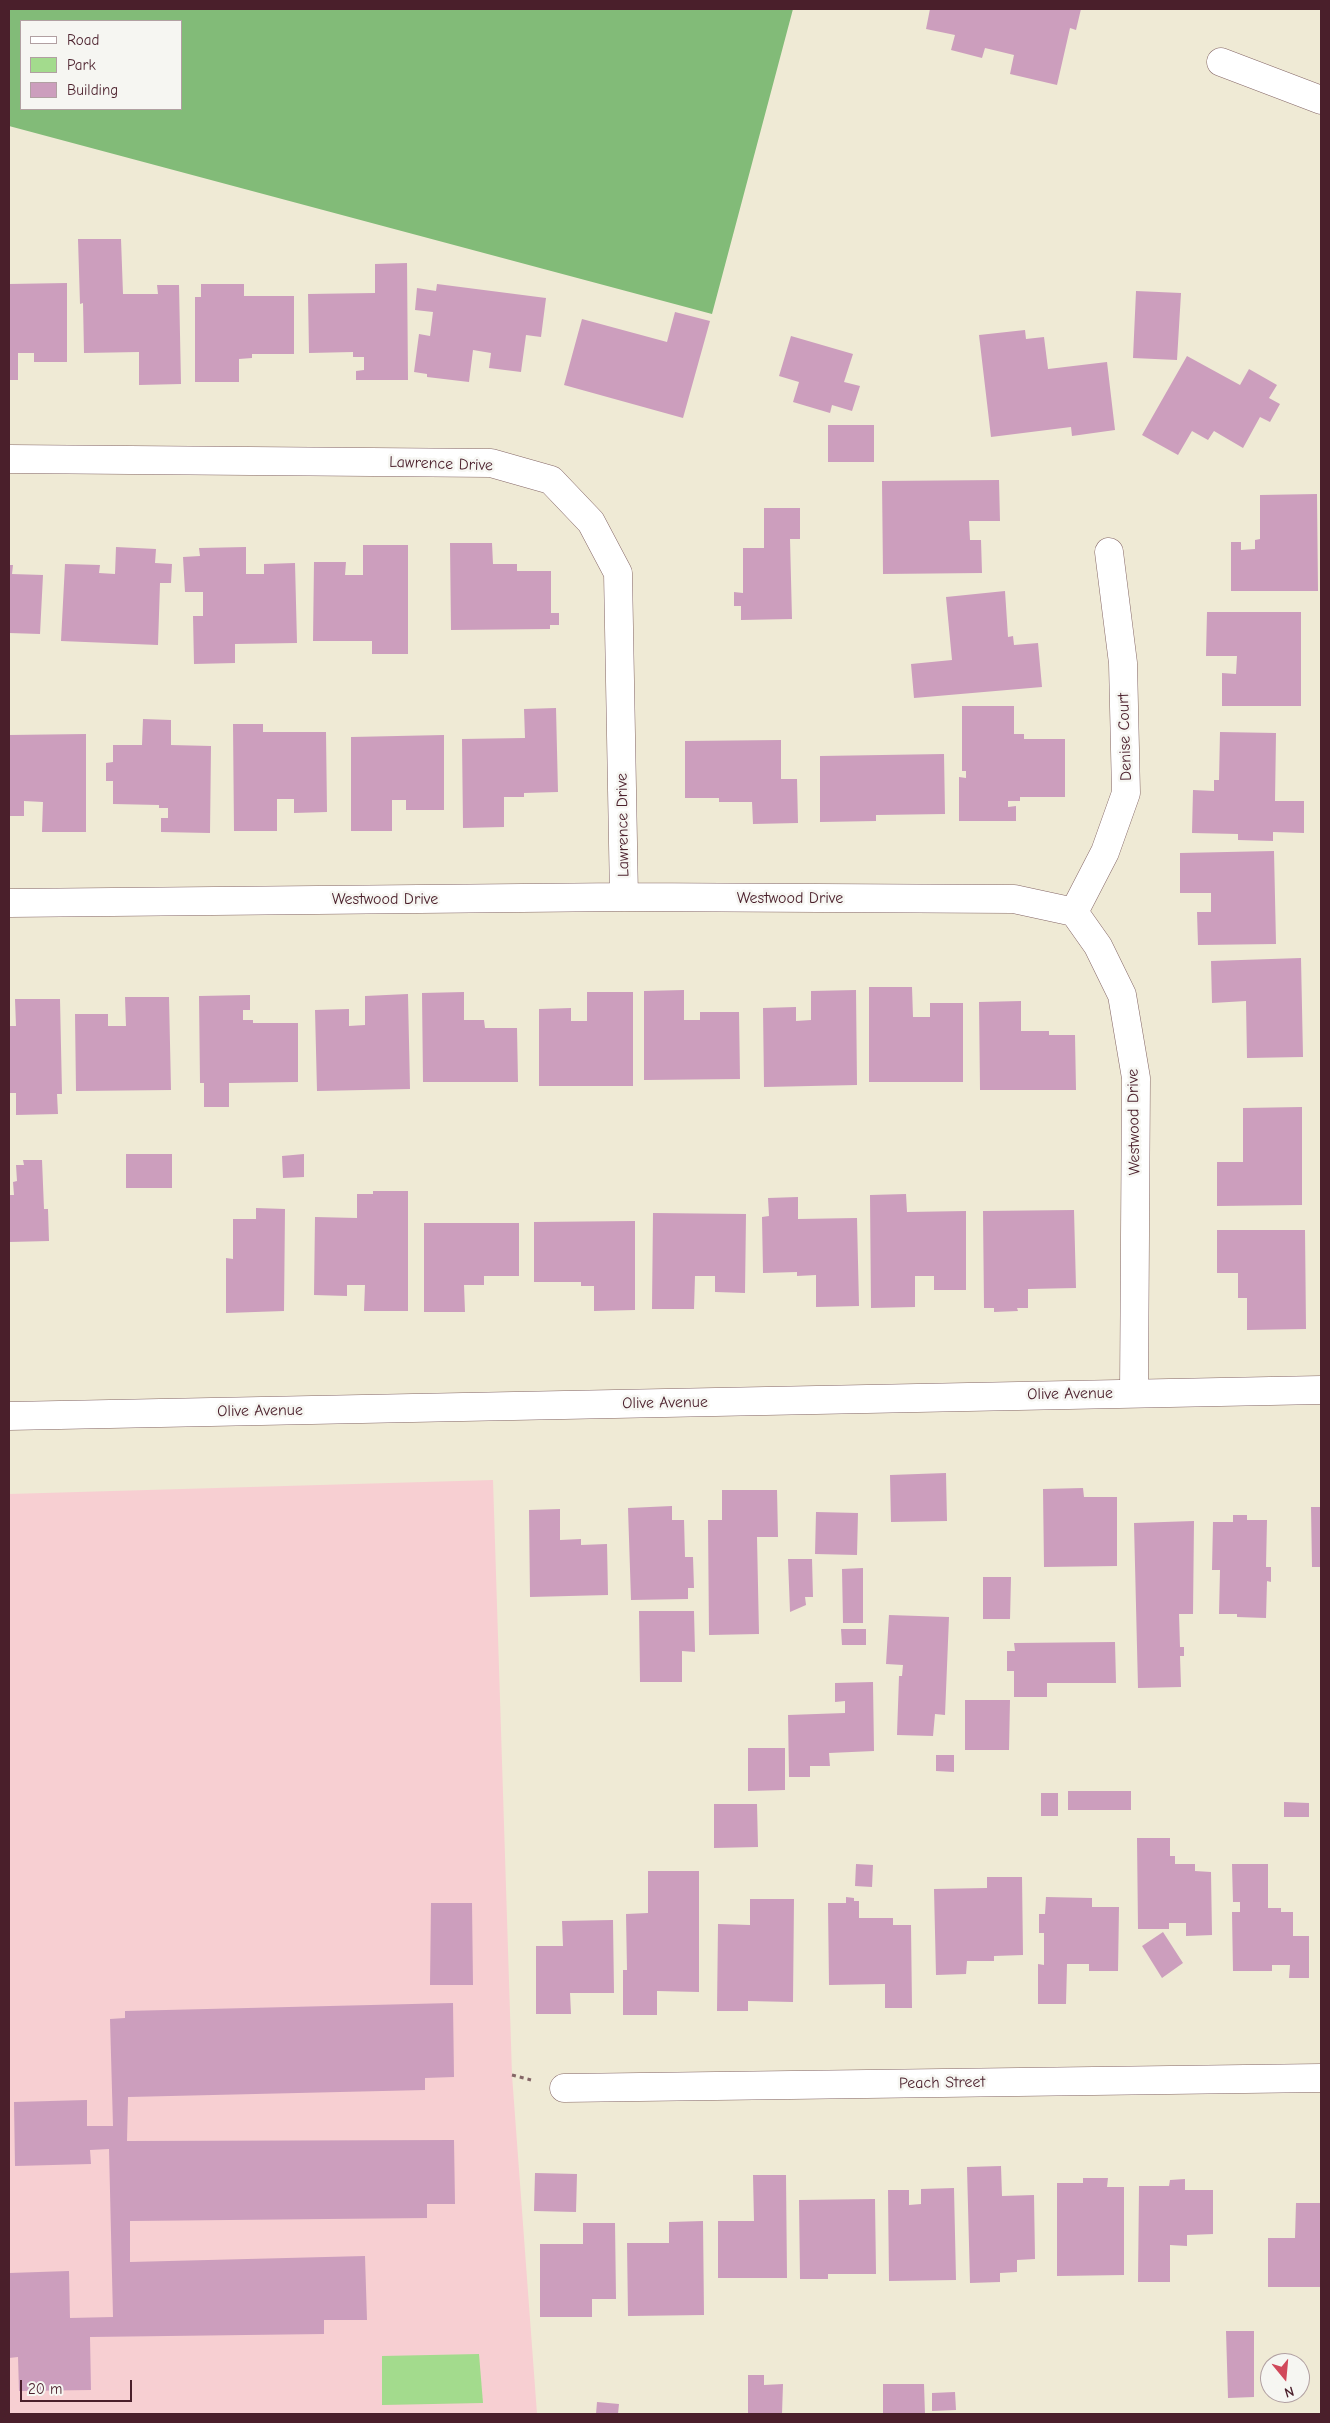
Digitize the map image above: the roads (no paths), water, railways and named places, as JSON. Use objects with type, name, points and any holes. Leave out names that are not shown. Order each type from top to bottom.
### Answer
[{"type":"street","points":[[1221,62],[1321,100]]},
{"type":"street","name":"Lawrence Drive","points":[[9,459],[491,463],[551,480],[592,522],[618,573],[624,897]]},
{"type":"street","name":"Denise Court","points":[[1074,912],[1106,852],[1126,793],[1123,663],[1109,552]]},
{"type":"street","name":"Westwood Drive","points":[[9,903],[624,897],[1014,899],[1074,912],[1098,946],[1122,994],[1136,1078],[1134,1393]]},
{"type":"street","name":"Olive Avenue","points":[[9,1416],[1321,1390]]},
{"type":"street","name":"Peach Street","points":[[564,2088],[1321,2078]]}]
